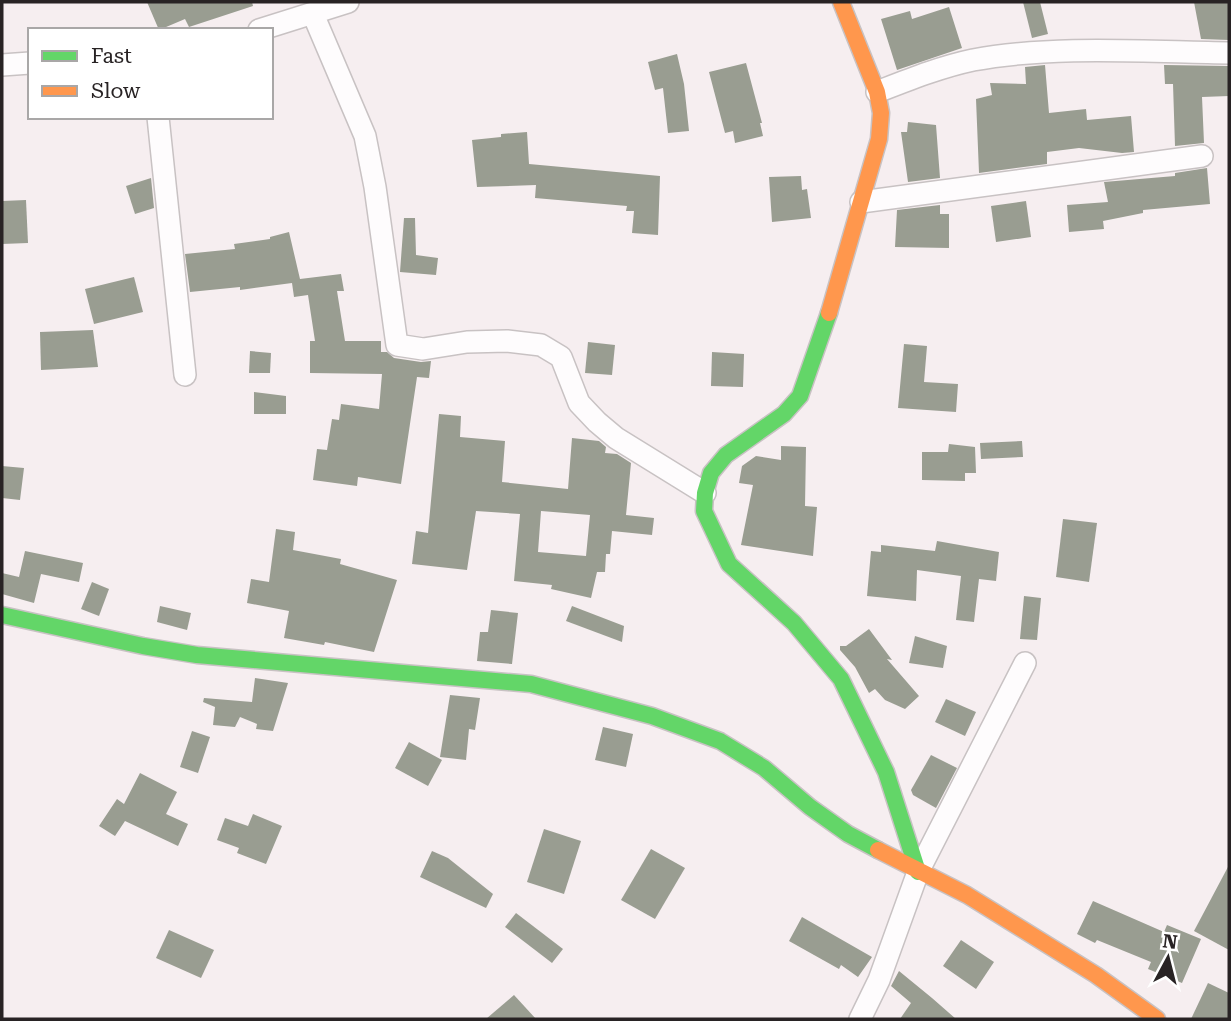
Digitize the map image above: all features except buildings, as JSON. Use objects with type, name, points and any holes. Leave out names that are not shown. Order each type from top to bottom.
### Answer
[{"type":"street","points":[[266,28],[348,2]]},
{"type":"street","points":[[841,2],[877,92],[881,113],[879,139],[823,335],[800,396],[784,414],[726,454],[711,474],[705,493],[704,511],[729,564],[794,623],[841,679],[886,772],[918,872]]},
{"type":"street","points":[[313,14],[365,136],[375,187],[397,345],[423,349],[467,342],[507,341],[541,345],[561,357],[579,403],[597,422],[616,438],[705,493]]},
{"type":"street","points":[[877,92],[934,71],[997,57],[1090,51],[1229,53]]},
{"type":"street","points":[[2,65],[28,63]]},
{"type":"street","points":[[158,119],[185,375]]},
{"type":"street","points":[[861,202],[1202,156]]},
{"type":"street","points":[[2,615],[197,655],[531,684],[652,716],[720,741],[764,768],[810,807],[848,834],[967,895],[1096,975],[1157,1019]]},
{"type":"street","points":[[860,1019],[879,981],[918,872],[1025,663]]},
{"type":"traffic: fast","points":[[829,313],[800,396],[784,414],[726,455],[711,473],[705,493],[704,511],[729,564],[794,623],[841,679],[886,772],[918,872]]},
{"type":"traffic: fast","points":[[2,615],[197,655],[531,684],[652,716],[720,741],[764,768],[810,807],[848,834],[878,850]]},
{"type":"traffic: slow","points":[[829,313],[879,139],[881,113],[877,92],[841,2]]},
{"type":"traffic: slow","points":[[878,850],[967,895],[1096,975],[1157,1019]]}]
